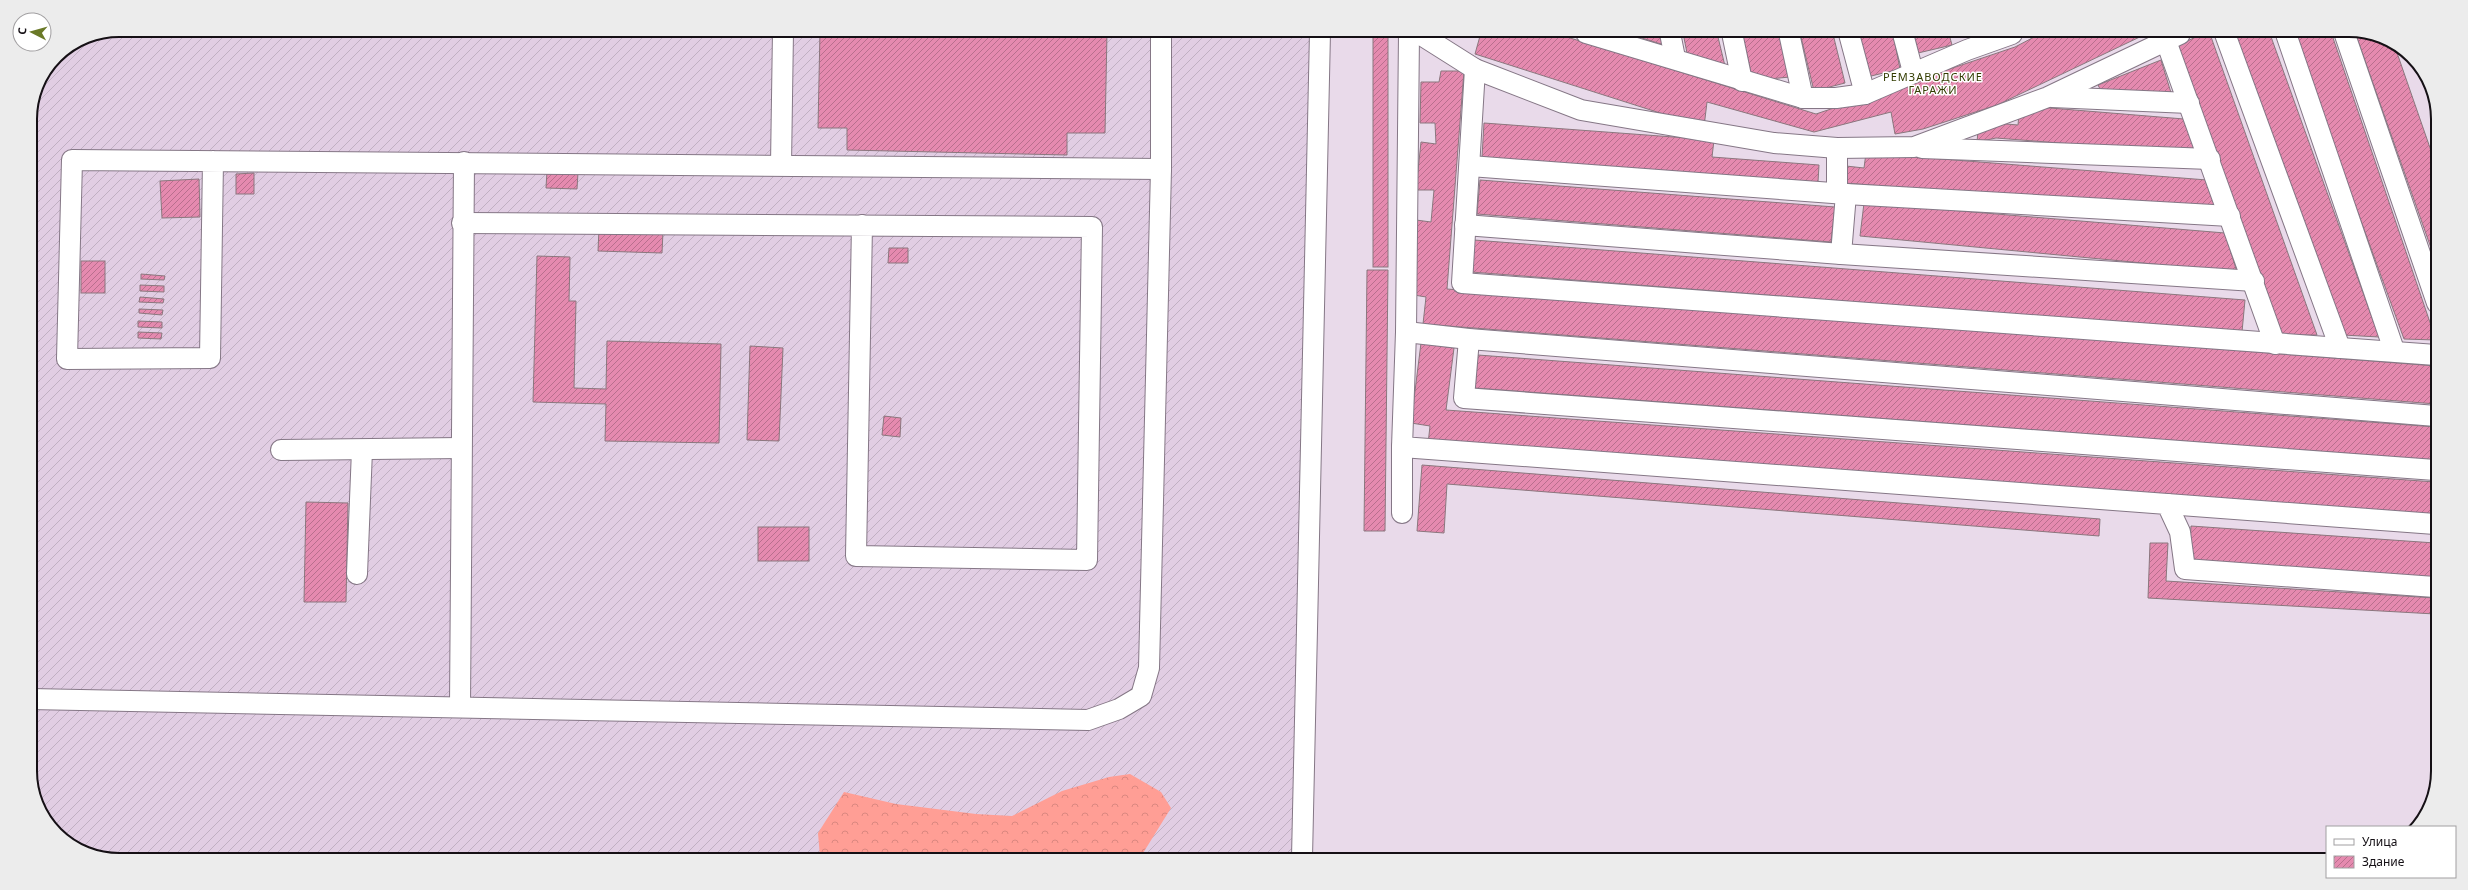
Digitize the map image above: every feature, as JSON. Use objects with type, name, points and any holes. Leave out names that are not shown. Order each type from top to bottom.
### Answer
[{"type":"street","points":[[781,165],[783,37]]},
{"type":"street","points":[[37,699],[1088,720],[1119,709],[1141,696],[1149,668],[1161,169],[1161,37]]},
{"type":"street","points":[[1302,853],[1320,37]]},
{"type":"street","points":[[1402,513],[1402,447],[1406,332],[1409,37]]},
{"type":"street","points":[[1424,37],[1476,69],[1580,110],[1774,143],[1837,148],[1914,147],[2210,159]]},
{"type":"street","points":[[1671,37],[1675,58]]},
{"type":"street","points":[[1733,37],[1742,81]]},
{"type":"street","points":[[1790,37],[1803,98]]},
{"type":"street","points":[[1850,37],[1865,94]]},
{"type":"street","points":[[1904,37],[1913,72]]},
{"type":"street","points":[[1616,38],[1742,81],[1803,98],[1836,98],[1865,94],[1913,72],[1965,42],[1994,37]]},
{"type":"street","points":[[2226,37],[2340,348]]},
{"type":"street","points":[[2287,37],[2394,350]]},
{"type":"street","points":[[2346,37],[2431,286]]},
{"type":"street","points":[[1914,147],[2048,97],[2173,38],[2189,103],[2254,281],[2275,344]]},
{"type":"street","points":[[1476,69],[1462,282],[2275,344],[2394,350],[2431,354]]},
{"type":"street","points":[[2048,97],[2189,103]]},
{"type":"street","points":[[1837,148],[1841,193],[1841,254]]},
{"type":"street","points":[[213,161],[210,358],[67,360],[72,160],[464,162],[1161,169]]},
{"type":"street","points":[[460,707],[462,223],[464,162]]},
{"type":"street","points":[[1470,166],[1841,193],[2230,216]]},
{"type":"street","points":[[462,223],[1092,227],[1087,560],[856,556],[862,226]]},
{"type":"street","points":[[1465,225],[1841,254],[2254,281]]},
{"type":"street","points":[[1406,332],[1469,339],[2431,416]]},
{"type":"street","points":[[1469,339],[1464,398],[2431,470]]},
{"type":"street","points":[[1402,447],[2431,524]]},
{"type":"street","points":[[281,450],[461,448]]},
{"type":"street","points":[[357,574],[362,450]]},
{"type":"street","points":[[2167,504],[2180,532],[2185,569],[2431,586]]},
{"type":"shaded area","points":[[119,37],[1320,37],[1302,853],[113,853],[92,849],[83,845],[65,833],[51,817],[41,798],[37,777],[37,113],[41,92],[48,78],[57,65],[73,51],[92,41]]},
{"type":"green space","points":[[1130,774],[1161,792],[1171,808],[1143,853],[820,853],[818,833],[844,792],[896,804],[976,814],[1012,816],[1062,791],[1109,777]]},
{"type":"building","points":[[820,37],[1107,37],[1105,133],[1067,133],[1067,155],[847,150],[847,128],[818,128]]},
{"type":"building","points":[[1373,37],[1388,37],[1388,267],[1373,267]]},
{"type":"building","points":[[1480,37],[1567,37],[1816,114],[2015,47],[2034,37],[2140,37],[1997,105],[1923,129],[1895,134],[1891,112],[1814,132],[1707,102],[1704,127],[1475,54]]},
{"type":"building","points":[[1639,37],[1662,37],[1664,45]]},
{"type":"building","points":[[1684,37],[1718,37],[1725,66],[1687,53]]},
{"type":"building","points":[[1743,37],[1781,37],[1790,77],[1769,79],[1751,73]]},
{"type":"building","points":[[1801,37],[1834,37],[1845,83],[1814,91]]},
{"type":"building","points":[[1857,37],[1894,37],[1900,69],[1867,77]]},
{"type":"building","points":[[1915,37],[1950,37],[1952,45],[1918,53]]},
{"type":"building","points":[[2196,37],[2211,37],[2317,335],[2281,335],[2177,46]]},
{"type":"building","points":[[2235,37],[2271,37],[2379,337],[2343,335]]},
{"type":"building","points":[[2294,37],[2333,37],[2431,325],[2431,340],[2404,339]]},
{"type":"building","points":[[2357,38],[2376,41],[2397,53],[2431,151],[2431,248]]},
{"type":"building","points":[[2161,60],[2172,96],[2101,91],[2098,85]]},
{"type":"building","points":[[1441,71],[1464,71],[1447,289],[2431,366],[2431,404],[1423,324],[1426,297],[1414,295],[1417,262],[1412,261],[1416,220],[1431,222],[1434,190],[1416,190],[1421,142],[1436,144],[1435,123],[1420,123],[1421,82],[1439,82]]},
{"type":"building","points":[[2038,107],[2184,119],[2198,154],[1996,138],[1977,142],[1978,131],[1994,123],[2018,125],[2019,114]]},
{"type":"building","points":[[1484,123],[1714,140],[1712,157],[1819,165],[1818,182],[1482,157]]},
{"type":"building","points":[[1866,153],[2207,180],[2219,211],[1844,183],[1846,166],[1864,168]]},
{"type":"building","points":[[547,171],[578,172],[577,189],[546,188]]},
{"type":"building","points":[[254,173],[254,194],[236,194],[236,174]]},
{"type":"building","points":[[199,179],[200,217],[162,218],[160,181]]},
{"type":"building","points":[[1480,180],[1835,207],[1831,242],[1477,214]]},
{"type":"building","points":[[1864,203],[2225,233],[2237,272],[1860,236]]},
{"type":"building","points":[[599,229],[663,231],[662,253],[598,251]]},
{"type":"building","points":[[1474,240],[2245,300],[2242,332],[1471,272]]},
{"type":"building","points":[[889,248],[908,248],[908,263],[888,263]]},
{"type":"building","points":[[537,256],[570,257],[569,301],[576,301],[574,388],[606,389],[607,341],[721,344],[719,443],[605,441],[606,404],[533,402]]},
{"type":"building","points":[[81,261],[105,261],[105,293],[81,293]]},
{"type":"building","points":[[1367,270],[1388,270],[1385,531],[1364,531]]},
{"type":"building","points":[[141,274],[165,276],[164,280],[141,279]]},
{"type":"building","points":[[140,285],[164,286],[164,292],[140,291]]},
{"type":"building","points":[[140,297],[164,299],[163,303],[139,302]]},
{"type":"building","points":[[139,309],[163,310],[162,315],[139,313]]},
{"type":"building","points":[[138,321],[162,322],[162,328],[138,327]]},
{"type":"building","points":[[138,332],[162,333],[161,339],[138,338]]},
{"type":"building","points":[[1421,343],[1454,348],[1446,410],[2431,482],[2431,516],[1428,444],[1430,426],[1411,423]]},
{"type":"building","points":[[750,346],[783,348],[779,441],[747,440]]},
{"type":"building","points":[[1478,355],[2431,427],[2431,460],[1475,388]]},
{"type":"building","points":[[884,416],[901,418],[900,437],[882,435]]},
{"type":"building","points":[[1422,465],[2100,519],[2099,536],[1447,484],[1444,533],[1417,531]]},
{"type":"building","points":[[306,502],[348,503],[346,602],[304,602]]},
{"type":"building","points":[[2191,526],[2431,543],[2431,579],[2189,561]]},
{"type":"building","points":[[758,527],[809,527],[809,561],[758,561]]},
{"type":"building","points":[[2150,543],[2168,543],[2166,581],[2431,598],[2431,614],[2148,598]]},
{"type":"district","name":"РЕМЗАВОДСКИЕ ГАРАЖИ","points":[[1933,83]]}]
